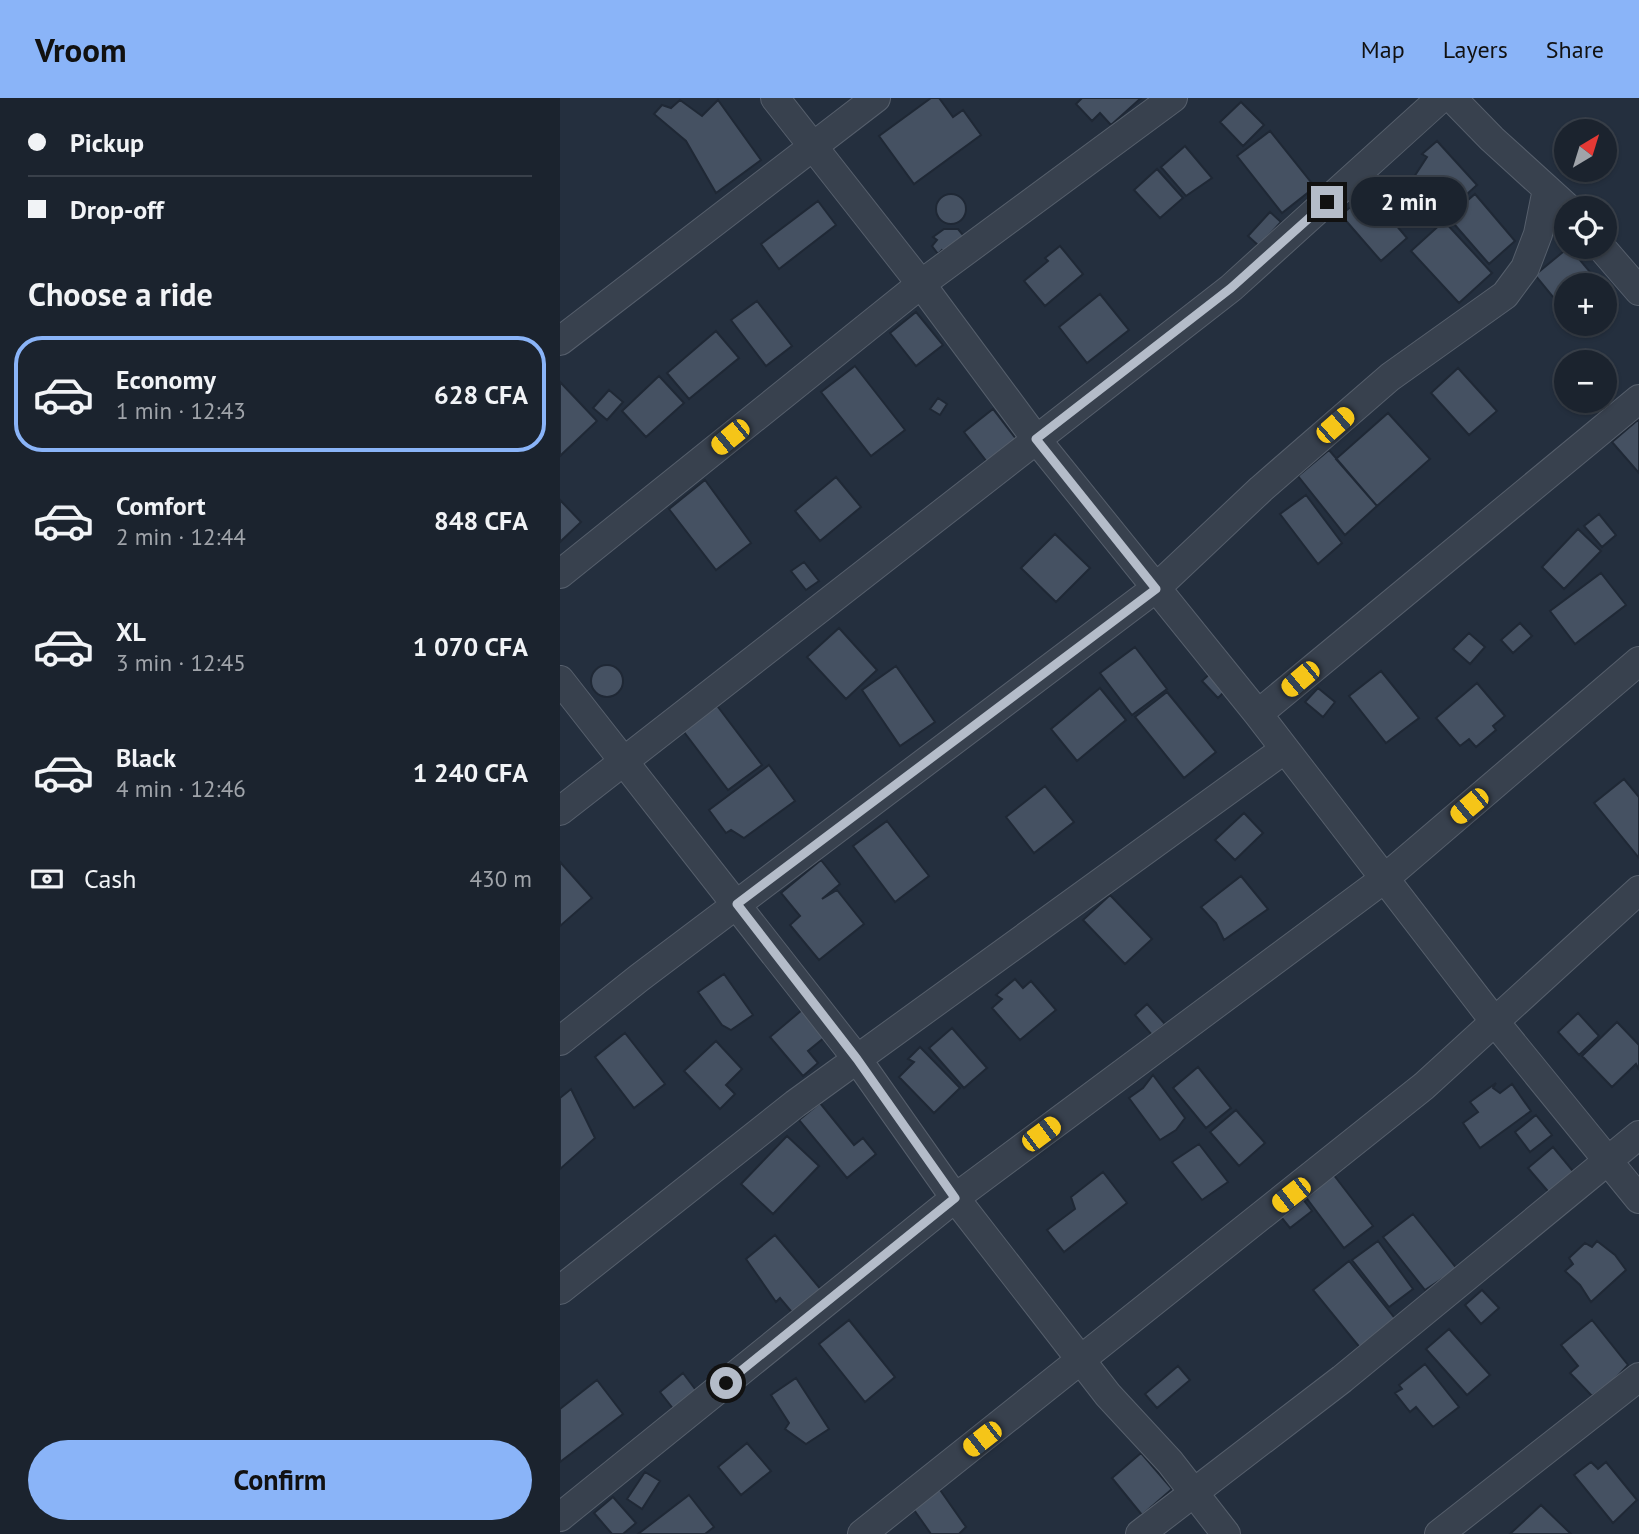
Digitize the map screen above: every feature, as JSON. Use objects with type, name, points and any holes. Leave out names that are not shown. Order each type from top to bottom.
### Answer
[{"type":"street","points":[[775,98],[921,284],[1036,439],[1258,714],[1495,1022],[1639,1199]]},
{"type":"street","points":[[560,341],[815,148],[876,98]]},
{"type":"street","points":[[560,573],[921,284],[1173,98]]},
{"type":"street","points":[[560,811],[1231,288],[1441,98]]},
{"type":"street","points":[[1452,98],[1555,196]]},
{"type":"street","points":[[560,1041],[737,904],[1156,589],[1261,489],[1390,376],[1506,295],[1525,268],[1547,189]]},
{"type":"street","points":[[1611,259],[1639,291]]},
{"type":"street","points":[[1258,714],[1639,399]]},
{"type":"street","points":[[560,1517],[955,1198],[1384,879],[1639,662]]},
{"type":"street","points":[[560,680],[857,1059],[955,1198],[1108,1395],[1170,1462],[1226,1534]]},
{"type":"street","points":[[560,1290],[857,1059],[1285,749]]},
{"type":"street","points":[[862,1534],[1332,1161],[1495,1022],[1639,890]]},
{"type":"street","points":[[1140,1534],[1342,1380],[1639,1135]]},
{"type":"street","points":[[1439,1534],[1639,1377]]},
{"type":"street","points":[[560,1523],[569,1534]]},
{"type":"building","points":[[931,98],[939,98],[953,117],[963,110],[981,135],[914,184],[879,136]]},
{"type":"building","points":[[1082,98],[1141,98],[1111,125],[1100,113],[1092,121],[1076,104]]},
{"type":"building","points":[[680,100],[702,116],[718,100],[761,160],[716,193],[686,141],[654,114],[662,105],[671,108]]},
{"type":"building","points":[[1241,102],[1264,125],[1243,146],[1220,122]]},
{"type":"building","points":[[1270,131],[1315,187],[1282,213],[1237,156]]},
{"type":"building","points":[[1437,141],[1477,185],[1446,213],[1414,177],[1427,157],[1422,154]]},
{"type":"building","points":[[1185,146],[1212,178],[1186,196],[1161,167]]},
{"type":"building","points":[[1157,169],[1183,198],[1160,218],[1134,190]]},
{"type":"building","points":[[1368,192],[1407,238],[1381,261],[1341,215]]},
{"type":"building","points":[[951,194],[962,198],[966,209],[962,220],[951,224],[940,220],[936,209],[940,198]]},
{"type":"building","points":[[1475,194],[1515,241],[1489,264],[1448,217]]},
{"type":"building","points":[[818,201],[836,225],[779,269],[761,244]]},
{"type":"building","points":[[1270,212],[1281,222],[1259,246],[1248,236]]},
{"type":"building","points":[[1444,221],[1492,273],[1459,303],[1411,251]]},
{"type":"building","points":[[944,229],[958,229],[968,241],[948,254],[942,250],[938,254],[932,246],[937,240],[933,237]]},
{"type":"building","points":[[1060,246],[1083,274],[1045,306],[1024,281],[1048,261],[1045,258]]},
{"type":"building","points":[[1554,259],[1579,259],[1591,273],[1554,273],[1554,298],[1535,275]]},
{"type":"building","points":[[1100,294],[1129,330],[1087,363],[1059,327]]},
{"type":"building","points":[[757,301],[792,346],[766,366],[731,320]]},
{"type":"building","points":[[916,312],[943,345],[916,366],[890,333]]},
{"type":"building","points":[[716,331],[739,358],[689,399],[667,373]]},
{"type":"building","points":[[855,366],[905,430],[871,456],[821,392]]},
{"type":"building","points":[[1458,368],[1497,411],[1469,435],[1431,393]]},
{"type":"building","points":[[659,376],[684,403],[646,437],[622,411]]},
{"type":"building","points":[[560,382],[597,421],[560,456]]},
{"type":"building","points":[[609,390],[623,402],[607,420],[593,408]]},
{"type":"building","points":[[938,398],[947,404],[940,415],[930,409]]},
{"type":"building","points":[[993,409],[1016,439],[987,462],[964,432]]},
{"type":"building","points":[[1388,413],[1430,459],[1377,506],[1336,459]]},
{"type":"building","points":[[1639,419],[1639,473],[1612,442]]},
{"type":"building","points":[[1329,450],[1377,506],[1345,535],[1298,476]]},
{"type":"building","points":[[836,477],[861,507],[820,541],[795,511]]},
{"type":"building","points":[[705,480],[751,543],[716,570],[669,509]]},
{"type":"building","points":[[1306,495],[1342,543],[1318,564],[1280,514]]},
{"type":"building","points":[[560,500],[581,522],[560,542]]},
{"type":"building","points":[[1599,514],[1616,535],[1602,547],[1584,526]]},
{"type":"building","points":[[1578,529],[1601,551],[1564,589],[1542,567]]},
{"type":"building","points":[[1055,534],[1090,568],[1056,602],[1021,568]]},
{"type":"building","points":[[804,562],[819,581],[806,590],[791,571]]},
{"type":"building","points":[[1601,573],[1626,605],[1575,644],[1550,611]]},
{"type":"building","points":[[1520,623],[1532,636],[1513,653],[1501,640]]},
{"type":"building","points":[[839,628],[877,670],[846,699],[807,657]]},
{"type":"building","points":[[1469,633],[1485,647],[1470,664],[1453,649]]},
{"type":"building","points":[[1135,647],[1167,689],[1132,715],[1100,673]]},
{"type":"building","points":[[607,665],[618,670],[623,681],[618,692],[607,697],[596,692],[591,681],[596,670]]},
{"type":"building","points":[[896,666],[935,722],[900,746],[862,690]]},
{"type":"building","points":[[1214,670],[1230,686],[1218,698],[1202,681]]},
{"type":"building","points":[[1381,671],[1419,718],[1386,743],[1349,696]]},
{"type":"building","points":[[1477,683],[1505,716],[1493,726],[1496,730],[1476,747],[1469,739],[1460,746],[1436,718]]},
{"type":"building","points":[[1100,688],[1126,720],[1077,761],[1051,729]]},
{"type":"building","points":[[1318,688],[1335,702],[1323,717],[1305,702]]},
{"type":"building","points":[[1167,692],[1216,752],[1184,778],[1135,717]]},
{"type":"building","points":[[715,703],[762,765],[728,790],[681,728]]},
{"type":"building","points":[[769,765],[795,801],[744,838],[731,830],[726,833],[709,810]]},
{"type":"building","points":[[1624,779],[1639,797],[1639,858],[1594,803]]},
{"type":"building","points":[[1045,786],[1074,822],[1034,853],[1006,817]]},
{"type":"building","points":[[1244,813],[1263,833],[1235,860],[1215,840]]},
{"type":"building","points":[[887,821],[929,876],[895,902],[853,846]]},
{"type":"building","points":[[821,860],[840,884],[822,899],[837,890],[864,924],[819,960],[790,925],[800,916],[781,893]]},
{"type":"building","points":[[560,862],[592,898],[560,926]]},
{"type":"building","points":[[1241,876],[1268,909],[1224,940],[1216,923],[1201,907]]},
{"type":"building","points":[[1110,895],[1152,939],[1125,964],[1083,920]]},
{"type":"building","points":[[724,974],[753,1015],[731,1030],[722,1025],[698,992]]},
{"type":"building","points":[[1015,979],[1023,988],[1031,981],[1056,1010],[1020,1040],[992,1008],[1002,999],[996,995]]},
{"type":"building","points":[[1147,1004],[1165,1024],[1152,1035],[1135,1015]]},
{"type":"building","points":[[802,1010],[825,1037],[808,1051],[818,1063],[803,1076],[770,1037]]},
{"type":"building","points":[[1578,1013],[1599,1036],[1579,1055],[1558,1032]]},
{"type":"building","points":[[1617,1022],[1639,1045],[1639,1070],[1636,1064],[1612,1087],[1582,1056]]},
{"type":"building","points":[[952,1028],[987,1068],[964,1088],[929,1048]]},
{"type":"building","points":[[625,1033],[665,1084],[634,1108],[595,1057]]},
{"type":"building","points":[[716,1041],[742,1069],[726,1085],[735,1094],[720,1109],[684,1071]]},
{"type":"building","points":[[920,1047],[960,1088],[934,1113],[899,1077],[914,1062],[908,1059]]},
{"type":"building","points":[[1198,1067],[1231,1108],[1206,1128],[1173,1088]]},
{"type":"building","points":[[1153,1075],[1185,1118],[1176,1130],[1160,1140],[1129,1098],[1143,1088]]},
{"type":"building","points":[[1496,1083],[1493,1088],[1500,1093],[1512,1084],[1531,1111],[1480,1148],[1463,1123],[1478,1112],[1470,1102]]},
{"type":"building","points":[[571,1089],[595,1138],[560,1169],[560,1098]]},
{"type":"building","points":[[820,1103],[854,1145],[863,1138],[876,1154],[847,1178],[799,1120]]},
{"type":"building","points":[[1236,1110],[1265,1143],[1239,1166],[1210,1132]]},
{"type":"building","points":[[1536,1115],[1552,1135],[1530,1152],[1515,1132]]},
{"type":"building","points":[[787,1136],[819,1166],[773,1214],[741,1184]]},
{"type":"building","points":[[1199,1144],[1228,1182],[1202,1200],[1172,1162]]},
{"type":"building","points":[[1553,1147],[1577,1176],[1552,1196],[1528,1168]]},
{"type":"building","points":[[1103,1172],[1127,1203],[1064,1252],[1047,1230],[1075,1209],[1071,1197]]},
{"type":"building","points":[[1333,1174],[1373,1226],[1344,1248],[1305,1196]]},
{"type":"building","points":[[1299,1194],[1312,1211],[1290,1228],[1277,1212]]},
{"type":"building","points":[[1413,1214],[1457,1269],[1425,1290],[1383,1237]]},
{"type":"building","points":[[775,1235],[823,1292],[795,1316],[780,1298],[776,1302],[746,1259]]},
{"type":"building","points":[[1378,1241],[1413,1289],[1389,1307],[1352,1260]]},
{"type":"building","points":[[1597,1241],[1615,1255],[1626,1270],[1591,1302],[1580,1285],[1565,1271],[1573,1264],[1569,1258],[1585,1243],[1592,1247]]},
{"type":"building","points":[[1349,1261],[1397,1321],[1361,1349],[1313,1290]]},
{"type":"building","points":[[1482,1290],[1499,1308],[1481,1324],[1465,1305]]},
{"type":"building","points":[[849,1320],[895,1377],[865,1402],[819,1344]]},
{"type":"building","points":[[1592,1320],[1628,1365],[1614,1380],[1592,1396],[1570,1373],[1578,1366],[1561,1345]]},
{"type":"building","points":[[1449,1329],[1490,1375],[1467,1395],[1426,1349]]},
{"type":"building","points":[[1425,1364],[1459,1407],[1433,1427],[1416,1407],[1410,1412],[1395,1393],[1402,1389],[1399,1385]]},
{"type":"building","points":[[1178,1366],[1190,1380],[1157,1408],[1145,1394]]},
{"type":"building","points":[[683,1373],[701,1397],[678,1415],[660,1392]]},
{"type":"building","points":[[796,1378],[829,1429],[806,1444],[785,1429],[789,1423],[771,1395]]},
{"type":"building","points":[[597,1380],[623,1414],[560,1462],[560,1409]]},
{"type":"building","points":[[747,1443],[771,1471],[741,1495],[718,1467]]},
{"type":"building","points":[[1141,1453],[1172,1489],[1142,1515],[1112,1478]]},
{"type":"building","points":[[1591,1462],[1598,1469],[1606,1462],[1637,1500],[1613,1523],[1574,1475]]},
{"type":"building","points":[[645,1472],[660,1481],[642,1509],[627,1499]]},
{"type":"building","points":[[938,1487],[966,1527],[959,1534],[931,1534],[912,1507]]},
{"type":"building","points":[[689,1495],[714,1527],[705,1534],[638,1534]]},
{"type":"building","points":[[613,1497],[636,1523],[623,1534],[612,1534],[594,1513]]},
{"type":"building","points":[[1541,1505],[1571,1534],[1510,1534]]},
{"type":"route","points":[[726,1383],[955,1198],[857,1059],[737,904],[1156,589],[1036,439],[1231,288],[1327,202]]}]
